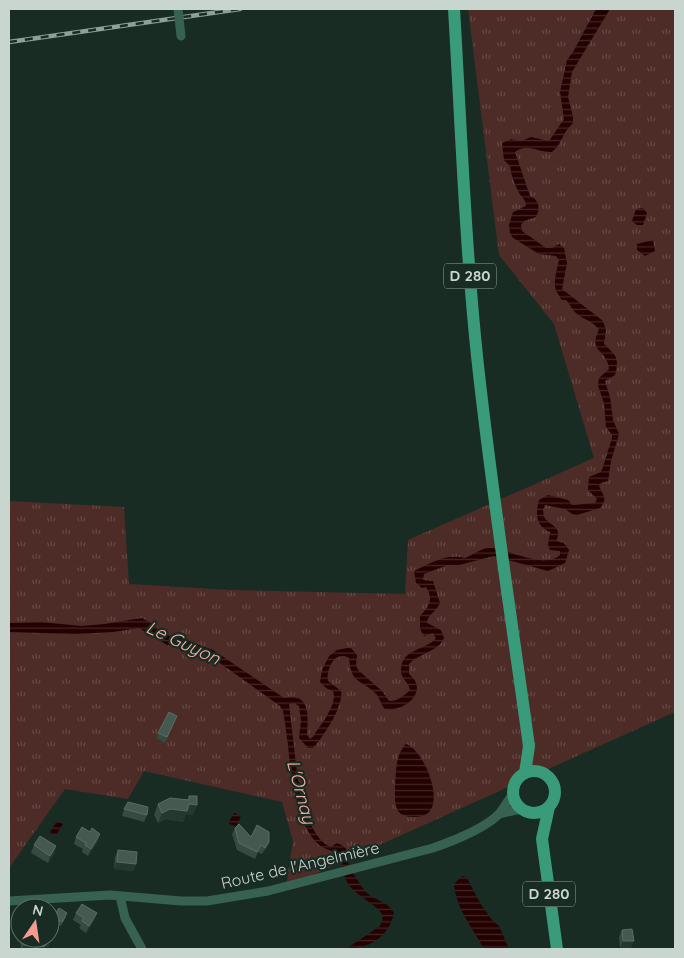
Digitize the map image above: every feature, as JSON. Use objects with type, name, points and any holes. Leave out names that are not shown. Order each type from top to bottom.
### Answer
[{"type":"main road","name":"D 280","points":[[454,9],[470,280],[485,432],[529,746],[525,773]]},
{"type":"main road","name":"D 280","points":[[529,746],[542,773]]},
{"type":"main road","points":[[525,773],[542,773],[550,778],[554,790],[552,802],[548,807],[539,812],[524,810],[515,802],[513,794],[516,782],[525,773]]},
{"type":"main road","name":"D 280","points":[[548,807],[542,839],[557,949]]},
{"type":"main road","name":"D 280","points":[[524,810],[542,839]]},
{"type":"street","points":[[178,9],[181,36]]},
{"type":"street","name":"Route de l'Angelmière","points":[[9,901],[99,895],[207,901],[268,891],[433,848],[452,841],[486,824],[499,814],[513,794]]},
{"type":"street","name":"Route de l'Angelmière","points":[[499,814],[524,810]]},
{"type":"street","points":[[120,896],[125,918],[142,949]]},
{"type":"green space","points":[[468,9],[675,9],[675,712],[286,887],[293,841],[282,802],[144,771],[128,799],[65,789],[9,868],[9,501],[124,507],[129,584],[230,590],[405,594],[408,540],[594,458],[554,324],[499,255]]},
{"type":"water","name":"Le Guyon","points":[[596,9],[610,9],[572,72],[568,97],[573,123],[552,152],[524,148],[515,152],[530,196],[536,200],[538,205],[536,217],[524,221],[521,225],[522,231],[546,248],[552,248],[559,244],[564,248],[567,263],[562,289],[603,321],[606,330],[604,344],[617,360],[615,375],[605,381],[610,397],[613,420],[619,434],[611,461],[608,481],[601,483],[599,486],[604,502],[600,508],[577,515],[565,509],[545,505],[543,510],[544,517],[557,530],[558,536],[556,541],[564,543],[569,550],[565,563],[548,571],[494,556],[459,565],[448,565],[424,574],[423,580],[433,581],[440,603],[427,620],[427,623],[441,630],[444,638],[433,649],[409,664],[409,674],[415,681],[417,688],[412,700],[406,704],[399,708],[385,709],[377,695],[355,678],[350,667],[349,658],[344,656],[332,662],[328,671],[328,681],[341,691],[339,705],[327,729],[313,748],[308,748],[299,738],[301,721],[299,706],[294,703],[289,704],[298,781],[302,785],[300,792],[314,831],[324,843],[331,847],[337,843],[345,847],[348,852],[350,867],[364,890],[385,903],[394,913],[388,929],[377,940],[362,947],[346,949],[380,926],[382,914],[349,885],[339,854],[320,846],[310,834],[303,820],[294,787],[283,711],[280,706],[210,656],[183,647],[167,645],[139,628],[113,632],[76,634],[9,632],[9,623],[41,622],[81,626],[142,618],[151,623],[164,635],[181,638],[213,650],[284,698],[293,697],[299,699],[306,707],[308,720],[307,735],[310,739],[331,709],[334,697],[333,691],[326,688],[320,682],[322,670],[329,656],[337,650],[351,648],[357,655],[356,665],[358,670],[382,691],[389,701],[398,699],[410,690],[401,672],[405,658],[436,638],[433,633],[424,636],[420,629],[420,616],[428,606],[430,595],[426,587],[422,588],[416,583],[414,571],[445,558],[465,558],[488,548],[499,549],[536,560],[553,559],[560,555],[560,551],[550,550],[548,545],[550,532],[539,523],[537,510],[539,500],[548,495],[568,500],[572,505],[595,503],[597,499],[588,490],[589,477],[601,472],[612,438],[606,427],[604,403],[598,386],[599,378],[609,369],[608,363],[595,343],[599,330],[575,312],[566,300],[562,300],[558,295],[555,286],[555,276],[559,260],[556,256],[539,254],[513,238],[510,233],[509,225],[513,212],[526,206],[514,182],[510,166],[504,160],[502,143],[511,139],[521,141],[531,137],[549,141],[564,119],[560,92],[567,60]]},
{"type":"water","points":[[643,208],[647,213],[643,225],[637,225],[632,221],[636,209]]},
{"type":"water","points":[[653,240],[655,251],[645,256],[637,250],[637,244]]},
{"type":"water","points":[[406,744],[419,755],[424,764],[429,774],[434,795],[430,811],[418,817],[409,817],[401,814],[395,803],[397,764],[402,748]]},
{"type":"water","points":[[234,813],[241,816],[236,827],[228,823]]},
{"type":"water","points":[[57,821],[63,824],[56,835],[53,835],[50,832]]},
{"type":"water","points":[[462,876],[467,878],[480,903],[492,920],[499,926],[509,949],[484,949],[466,918],[455,893],[454,884]]},
{"type":"building","points":[[169,712],[177,716],[167,737],[158,733]]},
{"type":"building","points":[[189,796],[197,796],[197,805],[189,804],[187,811],[170,809],[162,813],[158,804],[170,798],[189,800]]},
{"type":"building","points":[[128,802],[148,807],[147,815],[124,809]]},
{"type":"building","points":[[239,824],[251,837],[257,825],[269,832],[269,842],[265,848],[261,845],[257,852],[239,843],[235,828]]},
{"type":"building","points":[[82,827],[90,832],[92,828],[100,834],[91,849],[85,845],[86,843],[76,837]]},
{"type":"building","points":[[40,836],[56,846],[50,856],[34,845]]},
{"type":"building","points":[[118,850],[137,852],[136,864],[117,862]]},
{"type":"building","points":[[82,904],[97,913],[89,926],[82,921],[84,918],[76,913]]},
{"type":"building","points":[[60,909],[67,913],[62,922],[60,921]]},
{"type":"building","points":[[632,929],[634,941],[623,941],[622,930]]},
{"type":"railway","points":[[9,42],[240,9]]},
{"type":"water label","name":"L'Ornay","points":[[301,792]]}]
